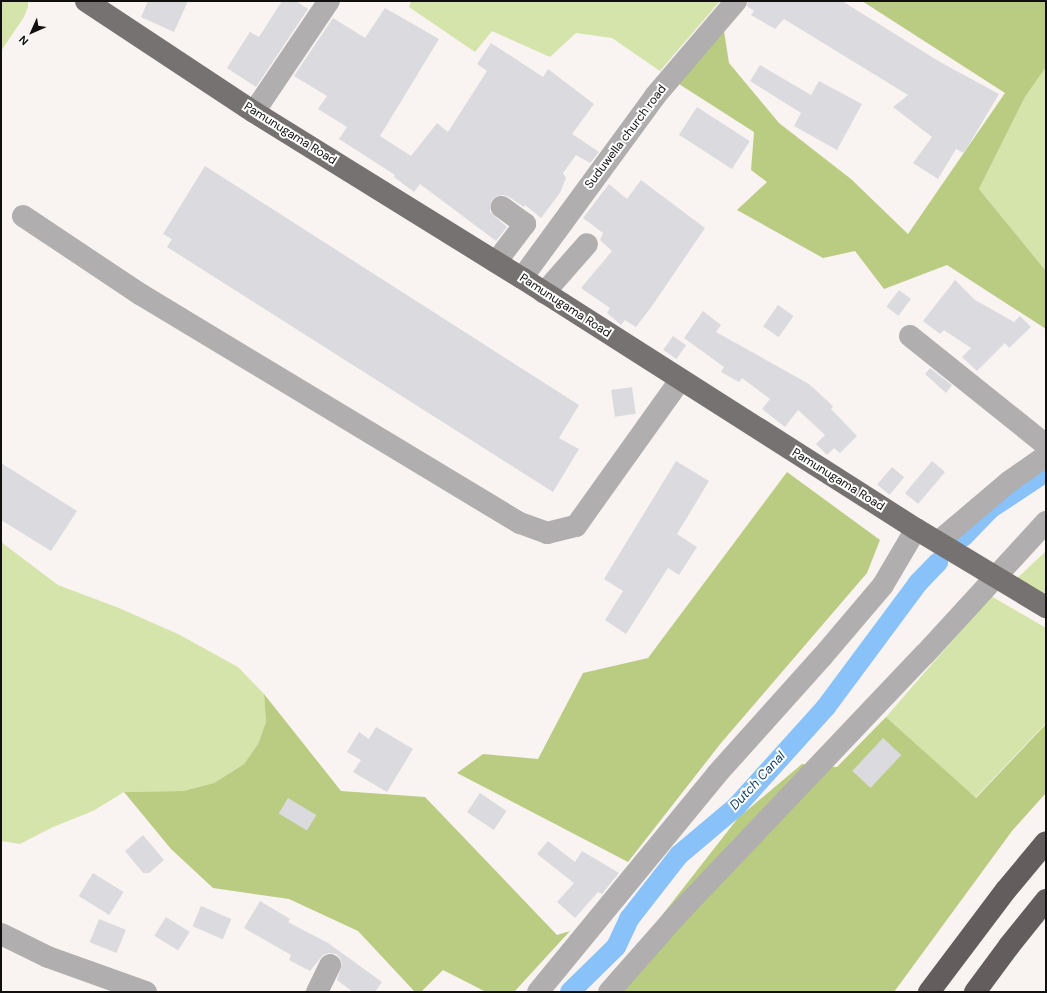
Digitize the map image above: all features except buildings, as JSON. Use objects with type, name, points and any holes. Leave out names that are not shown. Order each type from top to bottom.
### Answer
[{"type":"highway","points":[[929,992],[1006,890],[1046,842]]},
{"type":"highway","points":[[976,992],[1009,946],[1046,900]]},
{"type":"main road","name":"Pamunugama Road","points":[[86,1],[254,112],[522,278],[916,529],[1046,607]]},
{"type":"street","points":[[254,112],[329,1]]},
{"type":"street","name":"Suduwella church road","points":[[522,278],[655,96],[736,1]]},
{"type":"street","points":[[496,262],[525,224],[502,206]]},
{"type":"street","points":[[23,216],[140,294],[520,523],[547,533],[576,526],[680,380]]},
{"type":"street","points":[[544,293],[587,244]]},
{"type":"street","points":[[910,336],[1046,444]]},
{"type":"street","points":[[938,542],[1010,481],[1046,456]]},
{"type":"street","points":[[609,992],[676,916],[1046,522]]},
{"type":"street","points":[[538,992],[716,774],[822,657],[883,585],[916,529]]},
{"type":"street","points":[[1,934],[48,957],[146,992]]},
{"type":"street","points":[[317,992],[330,965]]},
{"type":"green space","points":[[1,1],[28,1],[28,7],[24,17],[1,51]]},
{"type":"green space","points":[[411,1],[720,1],[660,71],[612,38],[576,33],[550,57],[492,31],[475,52],[409,7]]},
{"type":"green space","points":[[862,1],[1046,1],[1046,67],[1025,97],[979,189],[1046,271],[1046,329],[947,265],[884,289],[855,251],[823,258],[737,210],[767,182],[751,170],[754,132],[679,84],[724,31],[729,63],[779,123],[851,179],[908,234],[1005,93]]},
{"type":"green space","points":[[1046,67],[1046,271],[979,189],[1025,97]]},
{"type":"green space","points":[[787,472],[880,540],[867,573],[721,743],[628,862],[457,773],[483,754],[538,759],[583,673],[648,658]]},
{"type":"green space","points":[[1,542],[58,585],[119,608],[178,634],[238,667],[264,694],[266,722],[258,744],[244,764],[214,783],[183,791],[124,792],[93,811],[53,827],[20,844],[1,841]]},
{"type":"green space","points":[[1046,551],[1046,601],[1010,585]]},
{"type":"green space","points":[[991,596],[1046,628],[1046,723],[975,798],[886,717]]},
{"type":"green space","points":[[264,694],[341,791],[425,797],[557,935],[570,931],[514,992],[486,992],[443,970],[421,992],[415,992],[358,931],[289,899],[213,888],[171,849],[124,792],[183,791],[214,783],[244,764],[258,744],[266,722]]},
{"type":"green space","points":[[886,717],[976,798],[1046,724],[1046,793],[1012,831],[894,992],[602,992],[738,818],[802,764],[837,767]]},
{"type":"waterway","name":"Dutch Canal","points":[[963,537],[990,509],[1046,472]]},
{"type":"waterway","name":"Dutch Canal","points":[[570,992],[616,947],[629,919],[679,855],[736,807],[826,707],[918,583],[938,562]]}]
